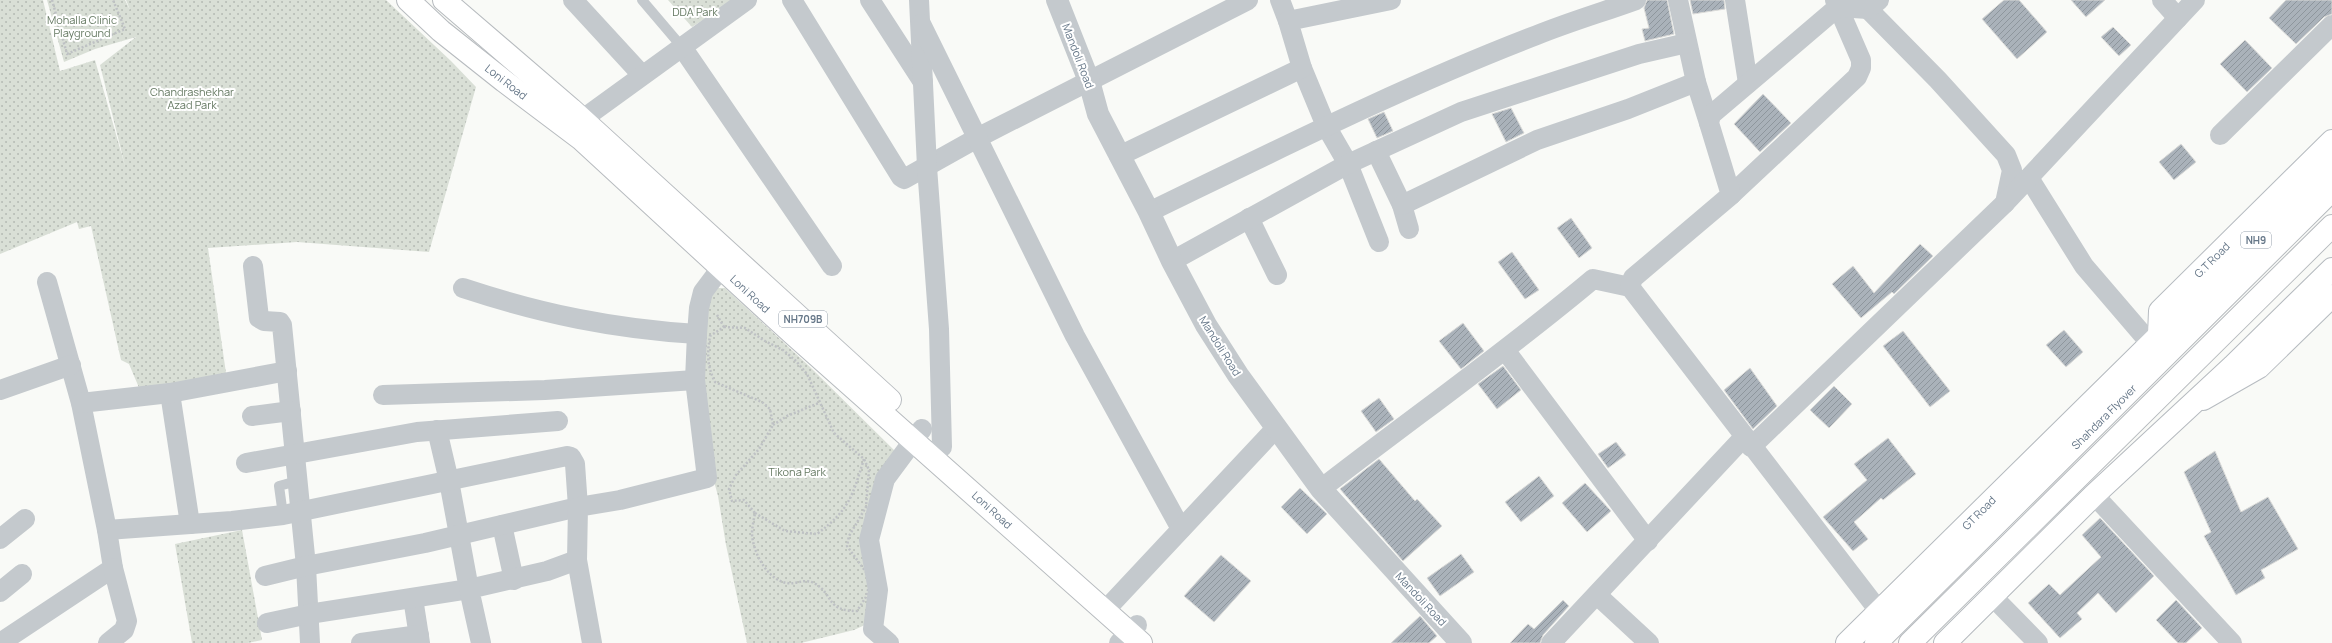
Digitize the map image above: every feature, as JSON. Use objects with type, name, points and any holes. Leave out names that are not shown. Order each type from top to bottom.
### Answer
[{"type":"main road","name":"Loni Road","points":[[408,0],[447,36],[574,124],[581,139],[721,268],[917,434],[942,448],[1113,602],[1132,636]]},
{"type":"main road","name":"Loni Road","points":[[444,0],[574,124],[917,434],[1132,636],[1156,643]]},
{"type":"main road","name":"G.T Road","points":[[2154,339],[2160,311],[2332,141]]},
{"type":"main road","name":"Shahdara Flyover","points":[[2111,383],[2179,314],[2332,165]]},
{"type":"main road","name":"Shahdara Flyover","points":[[1876,643],[2332,190]]},
{"type":"main road","points":[[1910,643],[2332,226]]},
{"type":"main road","points":[[1945,643],[2094,495],[2233,366],[2332,268]]},
{"type":"main road","points":[[2187,409],[2259,367],[2332,296]]},
{"type":"main road","name":"GT Road","points":[[1847,643],[2111,383]]},
{"type":"street","points":[[573,0],[642,75]]},
{"type":"street","points":[[574,124],[747,0]]},
{"type":"street","points":[[792,0],[901,177],[907,179],[979,138],[1248,0]]},
{"type":"street","points":[[870,0],[923,82]]},
{"type":"street","points":[[919,0],[927,168],[938,300],[942,399],[942,448]]},
{"type":"street","name":"Mandoli Road","points":[[1057,0],[1089,81],[1098,114],[1150,212],[1172,261],[1210,331],[1238,375],[1320,489],[1461,643]]},
{"type":"street","points":[[1280,0],[1302,68],[1326,126],[1348,164],[1379,242]]},
{"type":"street","points":[[1288,21],[1391,0]]},
{"type":"street","points":[[1150,212],[1326,126],[1537,35],[1636,0]]},
{"type":"street","points":[[1678,0],[1696,82],[1731,195]]},
{"type":"street","points":[[1736,0],[1748,83]]},
{"type":"street","points":[[2162,0],[2178,18]]},
{"type":"street","points":[[1551,643],[1648,541],[1748,442],[2005,203],[2195,0]]},
{"type":"street","points":[[1630,287],[1633,278],[1731,195],[1857,77],[1861,68],[1861,60],[1836,4]]},
{"type":"street","points":[[1709,123],[1713,112],[1748,83],[1836,4],[1873,4],[1938,80],[2006,155],[2012,170],[2005,203]]},
{"type":"street","points":[[921,24],[979,138],[1075,336],[1181,529]]},
{"type":"street","points":[[2220,135],[2332,25]]},
{"type":"street","points":[[1172,261],[1348,164],[1461,112],[1516,92],[1639,54],[1687,43]]},
{"type":"street","points":[[682,47],[832,266]]},
{"type":"street","points":[[1119,156],[1302,68]]},
{"type":"street","points":[[1402,205],[1537,140],[1628,109],[1696,82]]},
{"type":"street","points":[[1376,151],[1402,205],[1408,229]]},
{"type":"street","points":[[2029,178],[2084,266],[2154,339]]},
{"type":"street","points":[[1249,218],[1277,275]]},
{"type":"street","points":[[253,266],[259,318],[281,323],[297,481],[291,514],[306,566],[310,643]]},
{"type":"street","points":[[265,576],[306,566],[459,535],[578,507],[620,500],[707,478],[695,380],[697,334],[699,308],[703,292],[721,268]]},
{"type":"street","points":[[1320,489],[1421,411],[1537,326],[1593,279],[1630,287],[1879,611]]},
{"type":"street","points":[[47,282],[81,403],[107,530],[113,568],[127,621],[119,639]]},
{"type":"street","points":[[463,288],[544,313],[650,331],[697,334]]},
{"type":"street","points":[[1505,350],[1648,541]]},
{"type":"street","points":[[0,390],[71,365]]},
{"type":"street","points":[[81,403],[170,393],[287,371]]},
{"type":"street","points":[[383,395],[545,390],[695,380]]},
{"type":"street","points":[[170,393],[190,524]]},
{"type":"street","points":[[252,416],[291,411]]},
{"type":"street","points":[[246,463],[381,438],[437,430],[558,421]]},
{"type":"street","points":[[1113,602],[1276,428]]},
{"type":"street","points":[[437,430],[449,481],[469,589],[481,643]]},
{"type":"street","points":[[889,643],[873,629],[878,590],[869,540],[885,479],[917,434]]},
{"type":"street","points":[[107,530],[190,524],[291,514],[567,456],[571,457],[575,464],[578,507],[577,560],[592,643]]},
{"type":"street","points":[[2094,495],[2232,643]]},
{"type":"street","points":[[0,539],[24,519]]},
{"type":"street","points":[[502,525],[514,580]]},
{"type":"street","points":[[267,623],[309,614],[469,589],[514,580],[577,560]]},
{"type":"street","points":[[0,643],[113,568]]},
{"type":"street","points":[[0,592],[22,574]]},
{"type":"street","points":[[1598,595],[1649,643]]},
{"type":"street","points":[[1992,596],[2038,643]]},
{"type":"street","points":[[361,643],[420,639],[412,598]]},
{"type":"lane","points":[[642,0],[682,47]]},
{"type":"path","points":[[52,0],[68,54],[125,29],[113,0]]},
{"type":"path","points":[[755,513],[752,533],[756,553],[771,574],[778,580],[789,584],[801,580],[814,584],[829,598],[834,607],[846,611],[857,611],[866,597],[870,579],[847,546],[848,536],[866,507],[868,470],[864,459],[834,432],[819,403],[807,374],[782,350],[745,328],[724,327],[710,336],[707,354],[709,369],[715,382],[762,402],[770,409],[773,425]]},
{"type":"path","points":[[819,403],[787,416],[773,425],[759,449],[736,475],[729,489],[732,501],[744,500],[755,513],[785,531],[817,534],[837,519],[848,505],[864,459]]},
{"type":"green space","points":[[0,0],[43,0],[60,71],[95,60],[125,166],[100,65],[136,37],[95,49],[64,62],[47,0],[125,0],[130,10],[126,0],[386,0],[451,61],[476,87],[429,252],[297,242],[208,248],[227,380],[140,390],[129,364],[121,360],[91,226],[79,229],[77,222],[0,254]]},
{"type":"green space","name":"DDA Park","points":[[668,0],[734,0],[692,27]]},
{"type":"green space","name":"Tikona Park","points":[[718,288],[725,288],[809,366],[899,455],[869,555],[867,624],[854,630],[801,643],[747,643],[726,545],[718,496],[708,459],[701,307]]},
{"type":"green space","points":[[242,530],[262,640],[248,643],[192,643],[175,544]]},
{"type":"building","points":[[1647,0],[1667,0],[1674,34],[1645,41],[1642,29],[1649,28],[1644,8]]},
{"type":"building","points":[[1690,0],[1724,0],[1725,9],[1693,14]]},
{"type":"building","points":[[2004,0],[2019,0],[2047,32],[2017,59],[1982,19]]},
{"type":"building","points":[[2071,0],[2105,0],[2086,17]]},
{"type":"building","points":[[2286,0],[2332,0],[2332,14],[2324,17],[2296,44],[2269,18]]},
{"type":"building","points":[[2113,27],[2131,45],[2119,56],[2101,37]]},
{"type":"building","points":[[2245,40],[2272,68],[2247,92],[2220,64]]},
{"type":"building","points":[[1763,94],[1791,123],[1760,152],[1734,124]]},
{"type":"building","points":[[1511,108],[1524,133],[1506,142],[1492,114]]},
{"type":"building","points":[[1384,112],[1393,131],[1377,138],[1368,119]]},
{"type":"building","points":[[2181,144],[2196,162],[2174,180],[2159,162]]},
{"type":"building","points":[[1571,218],[1592,248],[1579,258],[1557,228]]},
{"type":"building","points":[[1920,244],[1933,256],[1894,294],[1892,292],[1861,318],[1832,284],[1853,266],[1874,293]]},
{"type":"building","points":[[1512,252],[1539,290],[1525,299],[1498,262]]},
{"type":"building","points":[[1463,323],[1484,351],[1461,369],[1439,341]]},
{"type":"building","points":[[2064,330],[2083,352],[2066,367],[2046,345]]},
{"type":"building","points":[[1903,331],[1950,391],[1930,407],[1883,346]]},
{"type":"building","points":[[1503,366],[1521,390],[1497,409],[1478,384]]},
{"type":"building","points":[[1750,368],[1777,406],[1753,429],[1724,390]]},
{"type":"building","points":[[1834,386],[1852,404],[1829,428],[1810,410]]},
{"type":"building","points":[[1379,398],[1394,419],[1376,432],[1361,411]]},
{"type":"building","points":[[1888,438],[1916,474],[1883,500],[1881,498],[1854,522],[1868,539],[1853,551],[1823,517],[1867,480],[1854,464]]},
{"type":"building","points":[[1616,442],[1626,455],[1608,468],[1598,454]]},
{"type":"building","points":[[2215,451],[2241,512],[2268,497],[2298,549],[2261,570],[2265,578],[2236,595],[2204,536],[2211,532],[2184,472]]},
{"type":"building","points":[[1379,459],[1415,501],[1417,499],[1442,526],[1403,561],[1340,489]]},
{"type":"building","points":[[1539,476],[1554,496],[1521,522],[1505,502]]},
{"type":"building","points":[[1585,483],[1611,511],[1587,532],[1562,503]]},
{"type":"building","points":[[1300,488],[1327,514],[1307,534],[1281,507]]},
{"type":"building","points":[[2100,518],[2154,576],[2116,613],[2098,593],[2077,613],[2082,619],[2060,638],[2028,603],[2049,584],[2060,595],[2101,557],[2082,535]]},
{"type":"building","points":[[1461,554],[1474,572],[1440,596],[1427,578]]},
{"type":"building","points":[[1221,555],[1251,581],[1214,622],[1184,596]]},
{"type":"building","points":[[1563,600],[1569,606],[1543,635],[1540,643],[1510,643],[1528,624],[1534,629]]},
{"type":"building","points":[[2176,600],[2202,628],[2186,643],[2178,643],[2156,620]]},
{"type":"building","points":[[1420,616],[1437,636],[1429,643],[1391,643]]},
{"type":"park label","name":"Mohalla Clinic Playground","points":[[82,26]]},
{"type":"park label","name":"Chandrashekhar Azad Park","points":[[192,98]]}]
